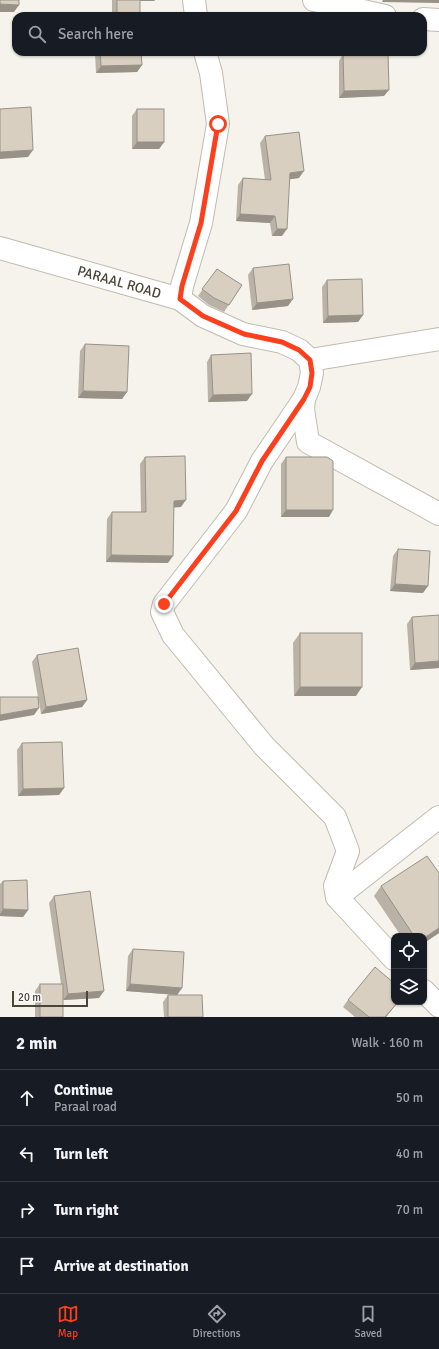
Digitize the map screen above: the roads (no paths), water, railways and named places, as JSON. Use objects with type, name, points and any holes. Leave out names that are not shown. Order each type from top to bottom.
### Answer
[{"type":"street","points":[[194,0],[196,12]]},
{"type":"street","points":[[314,0],[367,12]]},
{"type":"street","points":[[427,19],[439,20]]},
{"type":"street","name":"PARAAL ROAD","points":[[0,248],[180,299],[182,286],[201,223],[218,124],[212,73],[206,56]]},
{"type":"street","points":[[180,299],[203,316],[244,334],[282,342],[299,350],[310,360],[312,373],[310,387],[304,399],[262,461],[236,511],[164,604],[162,612],[173,635],[264,746],[335,817],[348,851],[335,886],[337,897],[391,956]]},
{"type":"street","points":[[310,360],[439,339]]},
{"type":"street","points":[[304,399],[303,409],[308,442],[439,514]]},
{"type":"street","points":[[337,897],[439,817]]},
{"type":"street","points":[[427,994],[439,1006]]}]
